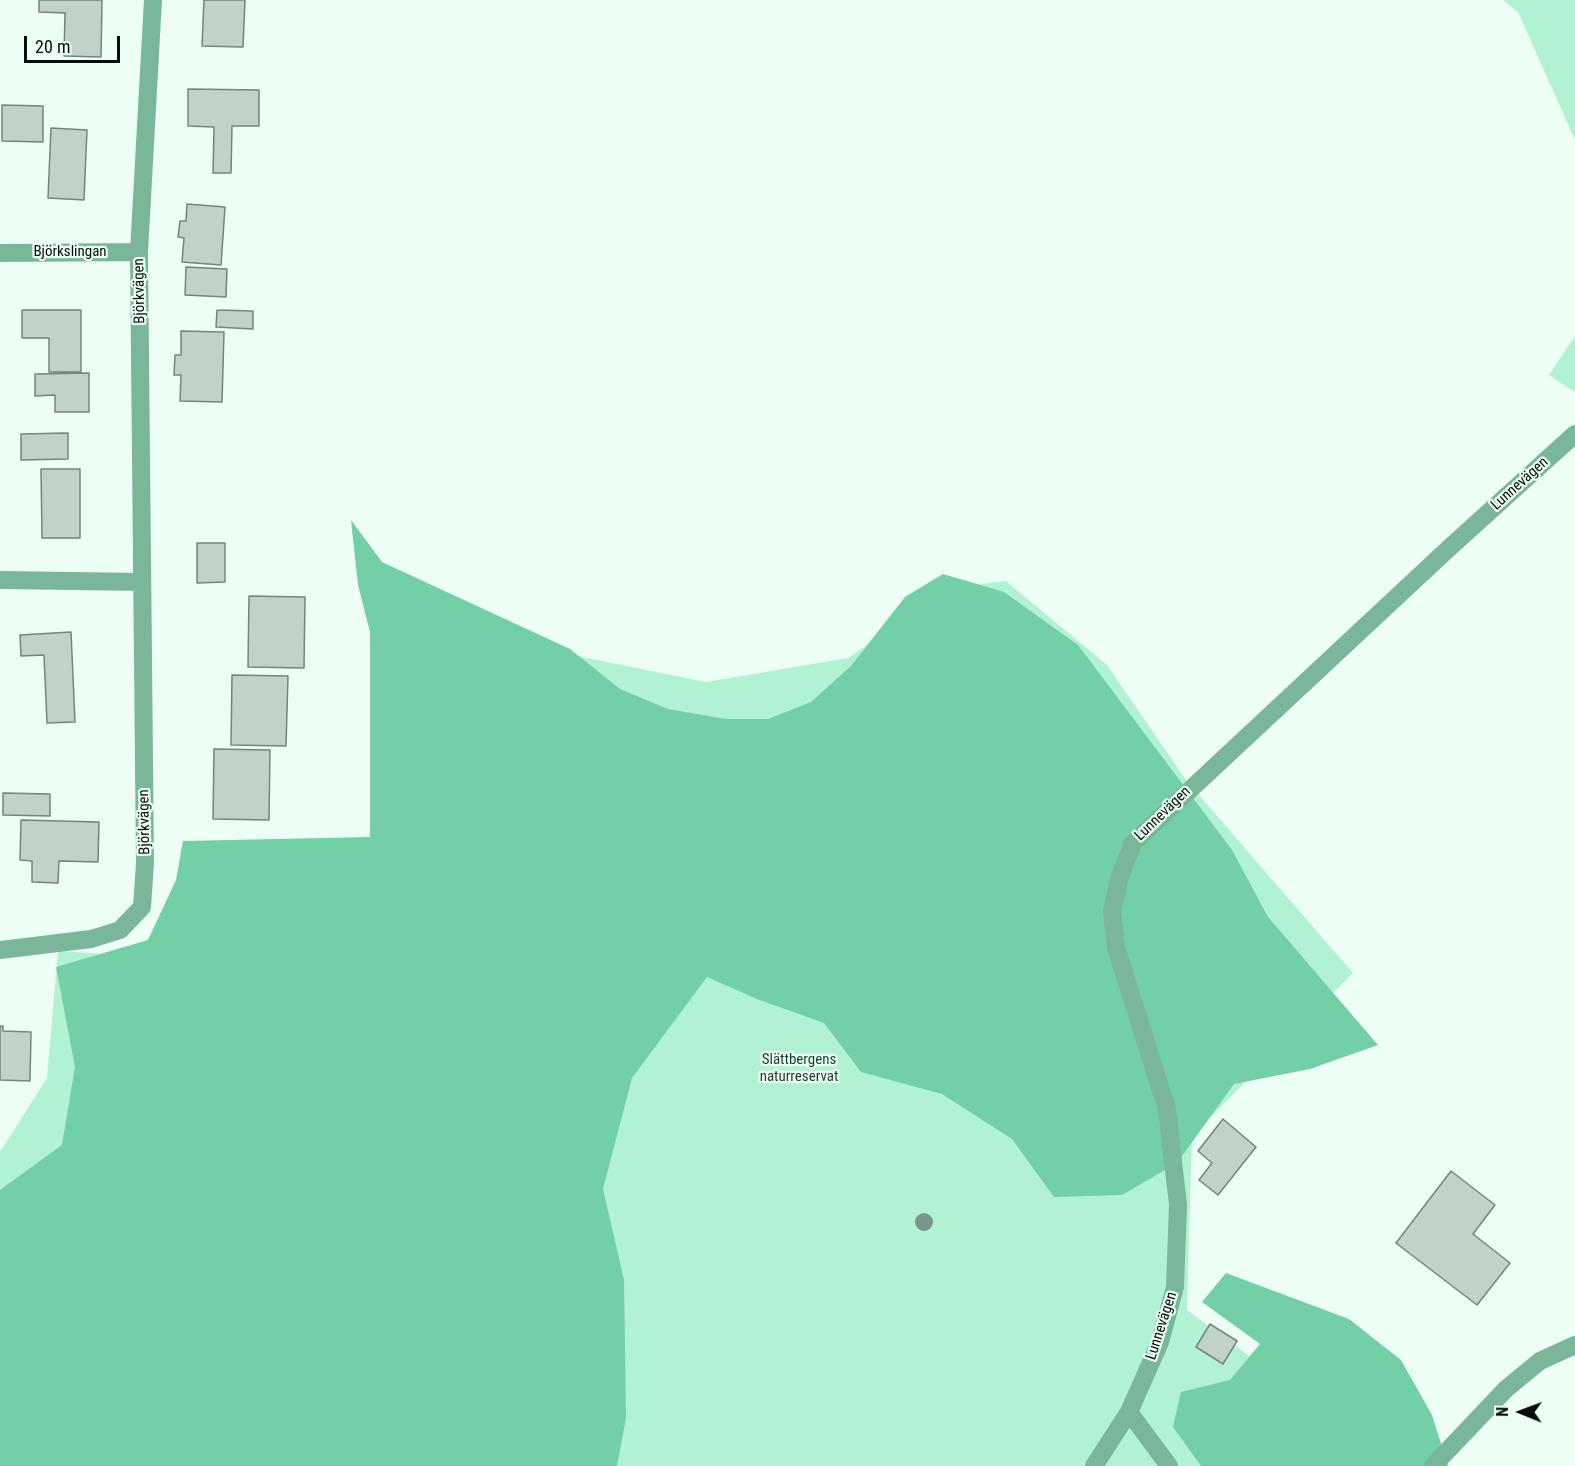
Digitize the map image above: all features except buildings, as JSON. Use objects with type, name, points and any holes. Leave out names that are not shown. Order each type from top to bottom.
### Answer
[{"type":"street","name":"Björkvägen","points":[[0,950],[91,939],[120,930],[142,907],[145,863],[139,252],[153,0]]},
{"type":"street","name":"Björkslingan","points":[[0,253],[139,252]]},
{"type":"street","name":"Lunnevägen","points":[[1094,1466],[1129,1412],[1160,1342],[1175,1287],[1178,1205],[1167,1109],[1116,948],[1112,912],[1120,876],[1133,843],[1429,566],[1575,434]]},
{"type":"street","points":[[0,580],[142,582]]},
{"type":"street","points":[[1433,1466],[1506,1389],[1540,1362],[1575,1345]]},
{"type":"street","points":[[1129,1412],[1169,1466]]},
{"type":"green space","points":[[1503,0],[1575,0],[1575,140],[1518,12]]},
{"type":"green space","points":[[1575,336],[1575,392],[1549,375]]},
{"type":"green space","name":"Slättbergens naturreservat","points":[[351,520],[382,562],[570,649],[620,689],[668,709],[726,719],[768,719],[811,702],[851,666],[905,597],[943,574],[1004,592],[1078,645],[1232,850],[1268,917],[1378,1045],[1310,1069],[1234,1084],[1177,1163],[1122,1195],[1054,1197],[1012,1139],[942,1094],[861,1072],[824,1023],[757,999],[707,977],[632,1078],[603,1189],[624,1280],[626,1418],[617,1466],[0,1466],[0,1190],[62,1145],[75,1067],[56,967],[148,940],[176,880],[183,841],[370,837],[370,632],[358,585]]},
{"type":"green space","name":"Slättbergens naturreservat","points":[[1006,581],[1107,665],[1186,780],[1353,973],[1192,1136],[1187,1310],[1399,1466],[0,1466],[0,1152],[47,1078],[58,951],[149,957],[385,870],[498,640],[706,682],[848,658],[954,587]]},
{"type":"green space","points":[[1226,1273],[1349,1319],[1401,1360],[1432,1415],[1448,1466],[1201,1466],[1173,1427],[1181,1392],[1230,1380],[1260,1344],[1202,1302]]}]
